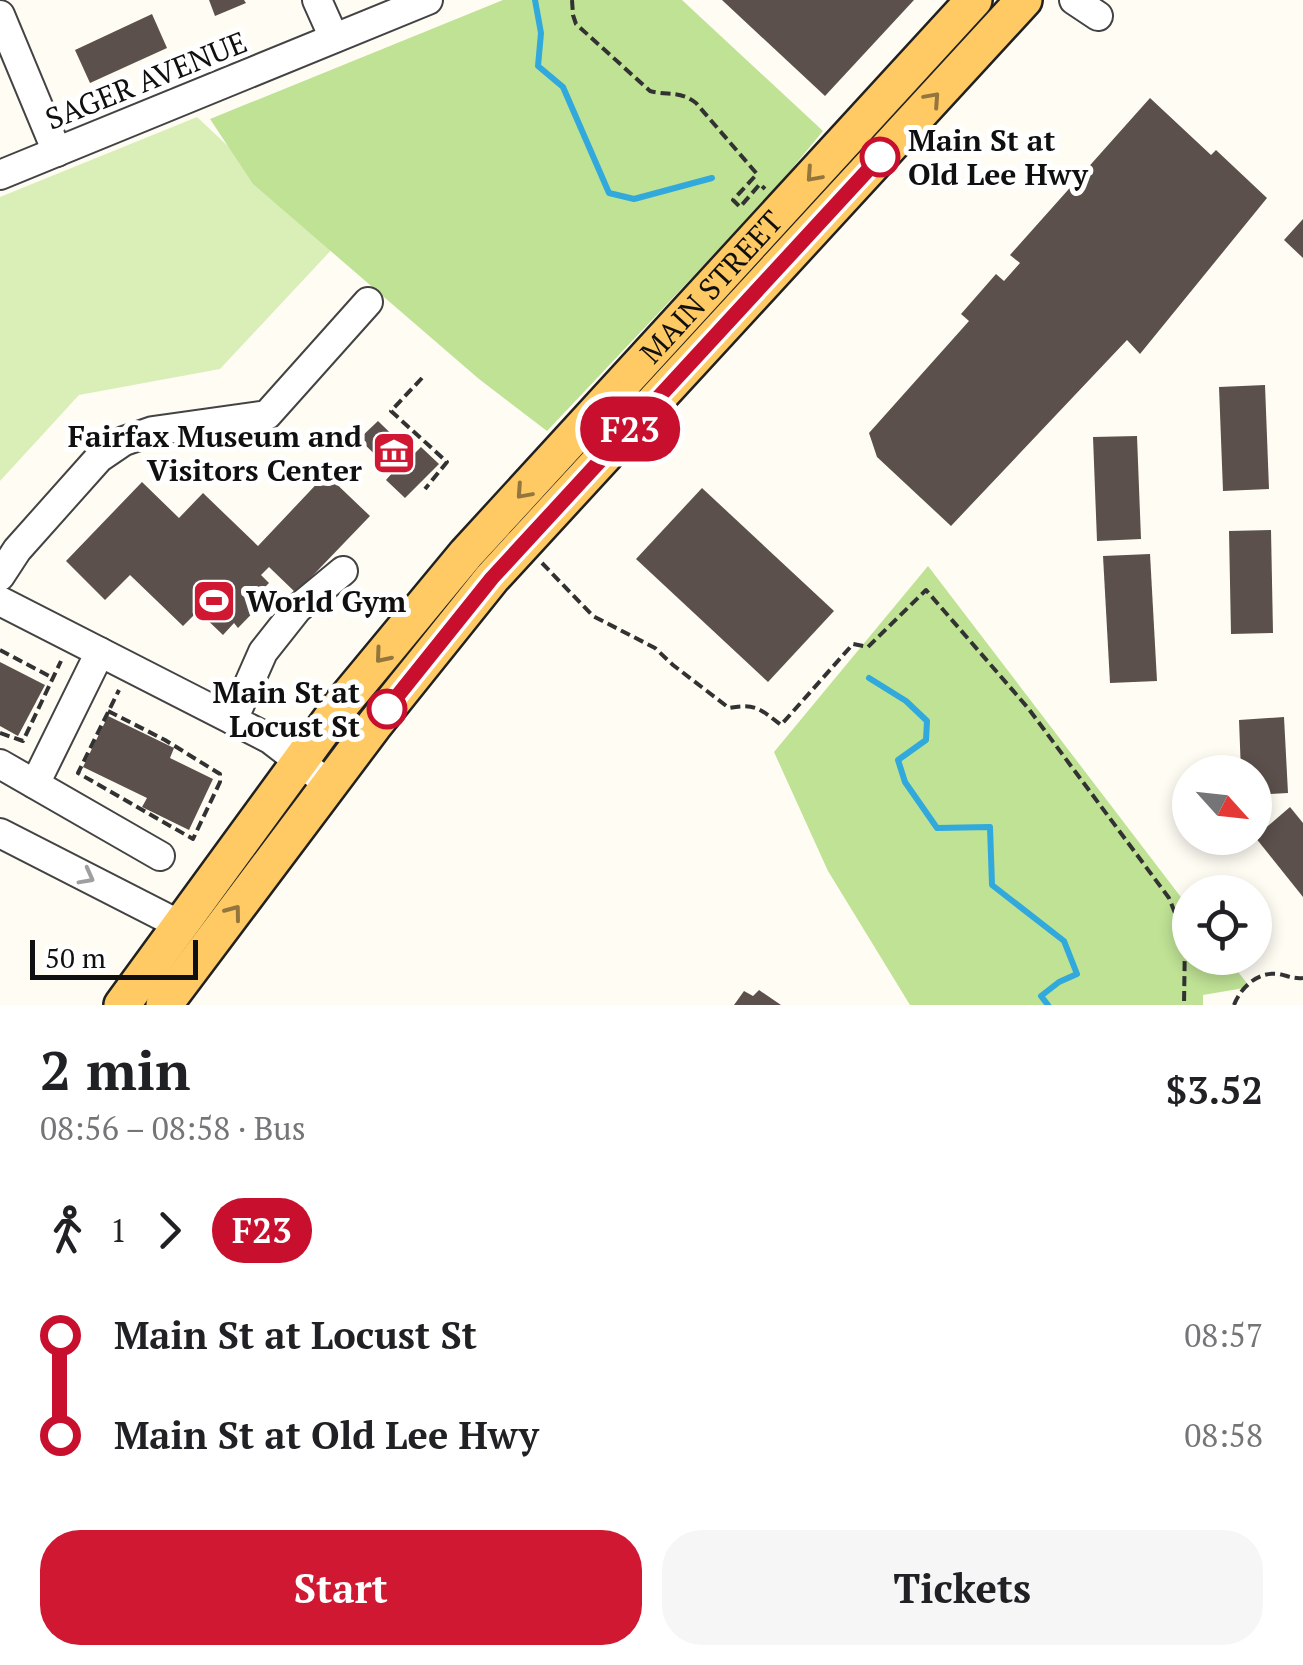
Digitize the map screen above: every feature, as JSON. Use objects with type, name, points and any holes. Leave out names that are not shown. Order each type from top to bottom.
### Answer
[{"type":"main road","name":"MAIN STREET","points":[[122,1005],[341,705],[466,554],[974,0]]},
{"type":"main road","name":"MAIN STREET","points":[[164,1005],[375,724],[492,578],[1024,0]]},
{"type":"street","points":[[317,0],[334,38]]},
{"type":"street","name":"SAGER AVENUE","points":[[0,175],[428,0]]},
{"type":"street","points":[[1074,0],[1098,16]]},
{"type":"street","points":[[0,15],[56,152]]},
{"type":"street","points":[[0,576],[99,458],[124,441],[153,431],[267,416],[368,302]]},
{"type":"street","points":[[233,720],[263,652],[297,609],[342,571]]},
{"type":"street","points":[[0,601],[270,739],[330,784]]},
{"type":"street","points":[[36,784],[100,652]]},
{"type":"street","points":[[0,764],[160,856]]},
{"type":"street","points":[[0,833],[180,925]]},
{"type":"path","points":[[572,0],[576,24],[591,39],[650,92],[687,96],[757,174],[733,200],[740,207],[760,184]]},
{"type":"path","points":[[422,378],[391,411],[448,462],[425,489]]},
{"type":"path","points":[[542,563],[593,616],[655,648],[730,708],[749,704],[780,724],[853,644],[868,647],[926,590],[1039,722],[1169,898],[1185,938],[1184,1005]]},
{"type":"path","points":[[0,650],[53,678]]},
{"type":"path","points":[[0,733],[22,741],[64,656]]},
{"type":"path","points":[[108,711],[220,774],[220,782],[193,839],[78,773],[108,711],[122,686]]},
{"type":"path","points":[[1234,1005],[1250,983],[1266,974],[1303,978]]},
{"type":"green space","points":[[503,0],[682,0],[823,131],[771,194],[547,431],[479,379],[253,184],[210,119]]},
{"type":"green space","points":[[197,117],[335,246],[220,369],[79,395],[0,481],[0,197]]},
{"type":"green space","points":[[928,566],[1172,885],[1172,975],[1240,975],[1250,987],[1203,995],[1203,1005],[910,1005],[828,871],[774,752]]},
{"type":"building","points":[[209,0],[244,0],[246,3],[215,16]]},
{"type":"building","points":[[722,0],[914,0],[825,96]]},
{"type":"building","points":[[152,14],[167,48],[90,83],[75,50]]},
{"type":"building","points":[[1150,98],[1211,155],[1216,150],[1267,198],[1140,354],[1127,340],[951,526],[877,457],[869,433],[969,321],[961,314],[996,274],[1004,281],[1020,263],[1010,255]]},
{"type":"building","points":[[1303,219],[1303,258],[1284,240]]},
{"type":"building","points":[[1265,385],[1269,489],[1223,491],[1219,387]]},
{"type":"building","points":[[378,421],[413,455],[421,447],[439,464],[405,498],[386,480],[393,472],[359,439]]},
{"type":"building","points":[[1137,436],[1141,539],[1097,541],[1093,437]]},
{"type":"building","points":[[326,474],[370,516],[296,593],[269,567],[261,575],[269,583],[264,588],[271,594],[238,628],[234,623],[223,635],[198,611],[183,626],[130,575],[105,600],[66,561],[142,482],[179,518],[203,493],[258,546]]},
{"type":"building","points":[[702,488],[834,611],[768,682],[636,559]]},
{"type":"building","points":[[1271,530],[1273,633],[1231,634],[1229,531]]},
{"type":"building","points":[[1150,554],[1157,681],[1110,683],[1103,556]]},
{"type":"building","points":[[0,662],[45,685],[18,736],[0,726]]},
{"type":"building","points":[[108,716],[174,748],[170,758],[213,779],[189,830],[142,807],[147,798],[83,767]]},
{"type":"building","points":[[1284,717],[1288,793],[1272,794],[1272,755],[1240,755],[1239,720]]},
{"type":"building","points":[[1290,807],[1303,823],[1303,897],[1269,855],[1272,822]]},
{"type":"building","points":[[759,990],[781,1005],[734,1005],[744,991],[753,996]]},
{"type":"waterway","points":[[535,0],[541,33],[538,66],[563,87],[609,193],[634,199],[712,178]]},
{"type":"waterway","points":[[869,678],[906,701],[927,721],[926,740],[898,760],[905,782],[937,828],[990,827],[992,885],[1064,941],[1077,974],[1041,996],[1048,1005]]},
{"type":"bus line","name":"F23","points":[[387,709],[492,578],[880,157]]},
{"type":"place","name":"Main St at Old Lee Hwy","points":[[880,157]]},
{"type":"place","name":"Fairfax Museum and Visitors Center","points":[[394,453]]},
{"type":"place","name":"World Gym","points":[[214,601]]},
{"type":"place","name":"Main St at Locust St","points":[[387,709]]}]
